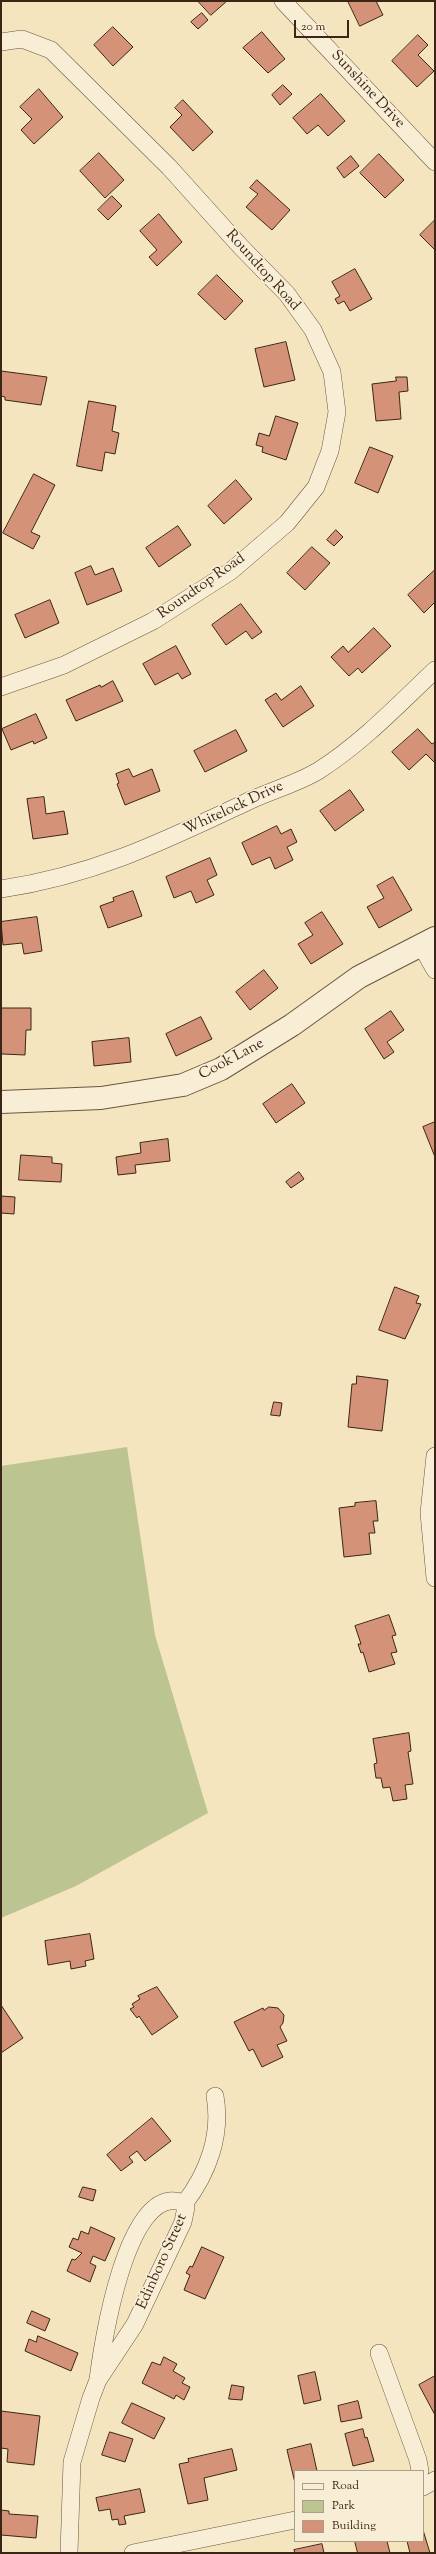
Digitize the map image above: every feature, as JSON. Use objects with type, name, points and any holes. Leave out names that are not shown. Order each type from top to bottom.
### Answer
[{"type":"street","name":"Sunshine Drive","points":[[283,1],[435,162]]},
{"type":"street","name":"Roundtop Road","points":[[1,42],[22,39],[51,50],[169,167],[240,247],[287,294],[312,330],[332,372],[337,412],[330,451],[316,487],[287,523],[231,571],[153,621],[64,665],[1,687]]},
{"type":"street","name":"Whitelock Drive","points":[[1,889],[34,884],[98,868],[154,846],[317,771],[358,740],[435,670]]},
{"type":"street","points":[[428,942],[435,970]]},
{"type":"street","name":"Cook Lane","points":[[1,1102],[101,1098],[183,1085],[221,1070],[245,1056],[359,977],[428,942]]},
{"type":"street","points":[[435,1456],[429,1513],[435,1578]]},
{"type":"street","points":[[184,2204],[198,2183],[215,2140],[218,2114],[215,2096]]},
{"type":"street","name":"Edinboro Street","points":[[69,2553],[72,2462],[98,2380],[101,2352],[113,2297],[137,2230],[152,2210],[173,2201],[184,2204],[186,2210],[183,2222],[147,2298],[118,2353],[98,2380]]},
{"type":"street","points":[[379,2353],[418,2460],[420,2470]]},
{"type":"street","points":[[424,2486],[435,2480]]},
{"type":"street","points":[[133,2553],[294,2520]]},
{"type":"green space","points":[[127,1447],[155,1635],[208,1813],[76,1886],[1,1918],[1,1466]]},
{"type":"building","points":[[198,1],[227,1],[211,15]]},
{"type":"building","points":[[348,1],[376,1],[383,15],[360,26]]},
{"type":"building","points":[[202,13],[208,20],[198,29],[191,22]]},
{"type":"building","points":[[113,27],[133,47],[113,66],[94,45]]},
{"type":"building","points":[[262,32],[285,59],[268,73],[243,48]]},
{"type":"building","points":[[418,35],[428,45],[418,55],[434,71],[417,87],[392,61]]},
{"type":"building","points":[[283,85],[292,94],[280,105],[272,95]]},
{"type":"building","points":[[39,89],[63,117],[34,144],[21,130],[32,119],[20,107]]},
{"type":"building","points":[[321,94],[345,121],[328,136],[318,125],[307,134],[293,118]]},
{"type":"building","points":[[183,100],[213,132],[193,151],[170,127],[182,115],[175,108]]},
{"type":"building","points":[[99,153],[124,180],[105,198],[80,171]]},
{"type":"building","points":[[379,154],[404,180],[385,198],[360,173]]},
{"type":"building","points":[[351,156],[359,166],[344,178],[337,168]]},
{"type":"building","points":[[257,180],[290,210],[272,230],[246,207],[258,194],[250,188]]},
{"type":"building","points":[[112,196],[122,206],[108,220],[98,210]]},
{"type":"building","points":[[159,214],[182,242],[157,266],[149,257],[157,250],[140,231]]},
{"type":"building","points":[[435,220],[435,250],[420,235]]},
{"type":"building","points":[[355,269],[372,299],[350,311],[344,301],[338,304],[335,299],[340,296],[332,282]]},
{"type":"building","points":[[217,275],[243,301],[225,320],[198,294]]},
{"type":"building","points":[[286,342],[295,380],[264,387],[255,349]]},
{"type":"building","points":[[1,371],[47,377],[41,405],[5,400],[5,397],[1,396]]},
{"type":"building","points":[[396,377],[407,377],[408,391],[399,392],[401,419],[376,421],[372,384],[396,381]]},
{"type":"building","points":[[89,401],[116,406],[112,431],[119,433],[115,454],[105,452],[102,471],[77,466]]},
{"type":"building","points":[[276,416],[298,423],[286,460],[262,452],[263,447],[256,445],[259,433],[269,436]]},
{"type":"building","points":[[370,447],[393,456],[378,493],[355,483]]},
{"type":"building","points":[[34,474],[55,485],[31,532],[40,536],[33,549],[3,533]]},
{"type":"building","points":[[236,480],[252,499],[224,524],[208,506]]},
{"type":"building","points":[[178,526],[191,545],[159,567],[146,548]]},
{"type":"building","points":[[336,530],[343,537],[334,546],[327,540]]},
{"type":"building","points":[[312,547],[330,563],[305,590],[287,573]]},
{"type":"building","points":[[91,566],[95,575],[113,568],[122,591],[87,605],[75,573]]},
{"type":"building","points":[[435,570],[435,602],[424,613],[408,595]]},
{"type":"building","points":[[50,600],[59,623],[25,638],[15,615]]},
{"type":"building","points":[[241,604],[262,632],[252,639],[246,631],[226,645],[212,625]]},
{"type":"building","points":[[374,628],[391,646],[362,673],[358,668],[349,676],[331,657],[343,646],[348,652]]},
{"type":"building","points":[[176,646],[191,674],[182,679],[178,673],[155,685],[143,664]]},
{"type":"building","points":[[113,681],[123,701],[76,721],[66,700]]},
{"type":"building","points":[[301,686],[314,706],[283,727],[265,700],[276,693],[281,700]]},
{"type":"building","points":[[36,714],[47,738],[34,744],[33,741],[11,750],[2,729]]},
{"type":"building","points":[[418,729],[432,744],[435,742],[435,763],[426,754],[409,770],[392,752]]},
{"type":"building","points":[[236,730],[247,751],[205,772],[194,751]]},
{"type":"building","points":[[129,769],[133,777],[152,769],[160,791],[125,805],[117,784],[119,783],[116,774]]},
{"type":"building","points":[[350,790],[364,810],[335,831],[320,811]]},
{"type":"building","points":[[44,797],[46,814],[64,811],[68,834],[33,839],[27,799]]},
{"type":"building","points":[[277,826],[281,834],[291,829],[297,842],[287,847],[293,860],[275,869],[270,857],[252,865],[242,843]]},
{"type":"building","points":[[210,858],[217,875],[207,880],[214,895],[196,903],[191,891],[174,898],[166,877]]},
{"type":"building","points":[[393,877],[412,910],[379,928],[367,907],[384,898],[377,886]]},
{"type":"building","points":[[133,891],[142,916],[108,928],[100,906],[114,901],[113,898]]},
{"type":"building","points":[[322,912],[343,944],[311,964],[298,944],[313,935],[305,923]]},
{"type":"building","points":[[37,917],[42,951],[24,954],[22,943],[3,945],[1,922]]},
{"type":"building","points":[[264,970],[278,988],[250,1010],[236,992]]},
{"type":"building","points":[[1,1008],[31,1008],[31,1030],[26,1030],[25,1055],[2,1054]]},
{"type":"building","points":[[391,1011],[404,1030],[387,1042],[394,1052],[384,1059],[365,1029]]},
{"type":"building","points":[[201,1017],[212,1039],[176,1056],[166,1034]]},
{"type":"building","points":[[129,1038],[131,1062],[94,1066],[92,1042]]},
{"type":"building","points":[[292,1084],[305,1103],[276,1123],[263,1104]]},
{"type":"building","points":[[435,1122],[435,1157],[423,1127]]},
{"type":"building","points":[[168,1139],[170,1161],[135,1165],[136,1173],[118,1175],[116,1157],[141,1153],[140,1143]]},
{"type":"building","points":[[21,1155],[52,1157],[52,1163],[62,1164],[61,1182],[19,1180]]},
{"type":"building","points":[[299,1172],[304,1179],[291,1188],[286,1182]]},
{"type":"building","points":[[1,1196],[15,1197],[14,1214],[1,1213]]},
{"type":"building","points":[[395,1287],[419,1296],[416,1303],[421,1304],[405,1339],[379,1330]]},
{"type":"building","points":[[357,1376],[388,1380],[382,1431],[348,1427],[352,1384],[356,1384]]},
{"type":"building","points":[[274,1402],[282,1403],[280,1416],[271,1415]]},
{"type":"building","points":[[376,1501],[378,1521],[373,1521],[375,1533],[369,1533],[371,1554],[344,1557],[339,1508],[355,1506],[355,1503]]},
{"type":"building","points":[[389,1615],[396,1635],[392,1636],[397,1652],[391,1653],[395,1664],[369,1672],[363,1652],[361,1653],[358,1644],[361,1644],[355,1626]]},
{"type":"building","points":[[409,1733],[411,1751],[408,1752],[413,1784],[405,1785],[407,1799],[393,1801],[390,1787],[383,1788],[381,1778],[376,1778],[374,1764],[377,1763],[373,1739]]},
{"type":"building","points":[[90,1934],[94,1959],[85,1961],[86,1966],[71,1969],[70,1961],[48,1965],[45,1941]]},
{"type":"building","points":[[157,1987],[178,2017],[152,2035],[139,2016],[137,2018],[130,2009],[134,2007],[132,2004],[140,1999],[138,1996]]},
{"type":"building","points":[[1,2005],[23,2038],[1,2053]]},
{"type":"building","points":[[269,2007],[278,2008],[284,2015],[283,2023],[280,2027],[287,2041],[277,2045],[283,2057],[262,2067],[253,2049],[249,2051],[234,2022],[263,2008],[264,2010]]},
{"type":"building","points":[[152,2118],[171,2141],[145,2161],[137,2151],[129,2157],[133,2162],[121,2171],[107,2155]]},
{"type":"building","points":[[83,2187],[96,2190],[93,2201],[79,2197]]},
{"type":"building","points":[[91,2227],[115,2238],[105,2261],[93,2256],[90,2263],[96,2266],[90,2282],[67,2271],[72,2259],[75,2260],[82,2253],[69,2247],[73,2238],[78,2240],[81,2231],[88,2234]]},
{"type":"building","points":[[202,2247],[224,2257],[205,2299],[184,2290],[190,2275],[186,2273],[190,2266],[192,2267]]},
{"type":"building","points":[[32,2311],[50,2319],[45,2331],[27,2323]]},
{"type":"building","points":[[38,2336],[78,2353],[71,2371],[25,2351],[29,2339],[36,2342]]},
{"type":"building","points":[[164,2357],[177,2364],[173,2371],[185,2378],[182,2383],[190,2387],[184,2400],[176,2395],[174,2399],[142,2383],[152,2362],[160,2365]]},
{"type":"building","points":[[315,2372],[321,2400],[304,2404],[298,2376]]},
{"type":"building","points":[[435,2376],[435,2415],[419,2385]]},
{"type":"building","points":[[232,2385],[244,2387],[242,2400],[229,2399]]},
{"type":"building","points":[[358,2401],[362,2418],[341,2422],[338,2406]]},
{"type":"building","points":[[132,2403],[165,2418],[154,2439],[122,2423]]},
{"type":"building","points":[[1,2411],[40,2416],[34,2465],[7,2462],[8,2449],[1,2448]]},
{"type":"building","points":[[363,2429],[374,2461],[353,2466],[345,2434]]},
{"type":"building","points":[[110,2432],[133,2439],[125,2462],[102,2455]]},
{"type":"building","points":[[311,2444],[317,2470],[294,2470],[294,2479],[287,2450]]},
{"type":"building","points":[[232,2449],[237,2470],[204,2478],[208,2500],[188,2504],[179,2464],[189,2462],[188,2459]]},
{"type":"building","points":[[140,2489],[145,2512],[124,2516],[126,2524],[119,2525],[118,2519],[112,2520],[110,2509],[99,2511],[96,2498]]},
{"type":"building","points":[[1,2510],[9,2511],[9,2514],[38,2516],[36,2538],[1,2535]]},
{"type":"building","points":[[424,2533],[430,2553],[410,2553],[407,2542],[424,2542]]},
{"type":"building","points":[[355,2542],[387,2542],[390,2553],[358,2553]]},
{"type":"building","points":[[322,2544],[324,2553],[295,2553],[294,2550]]}]
